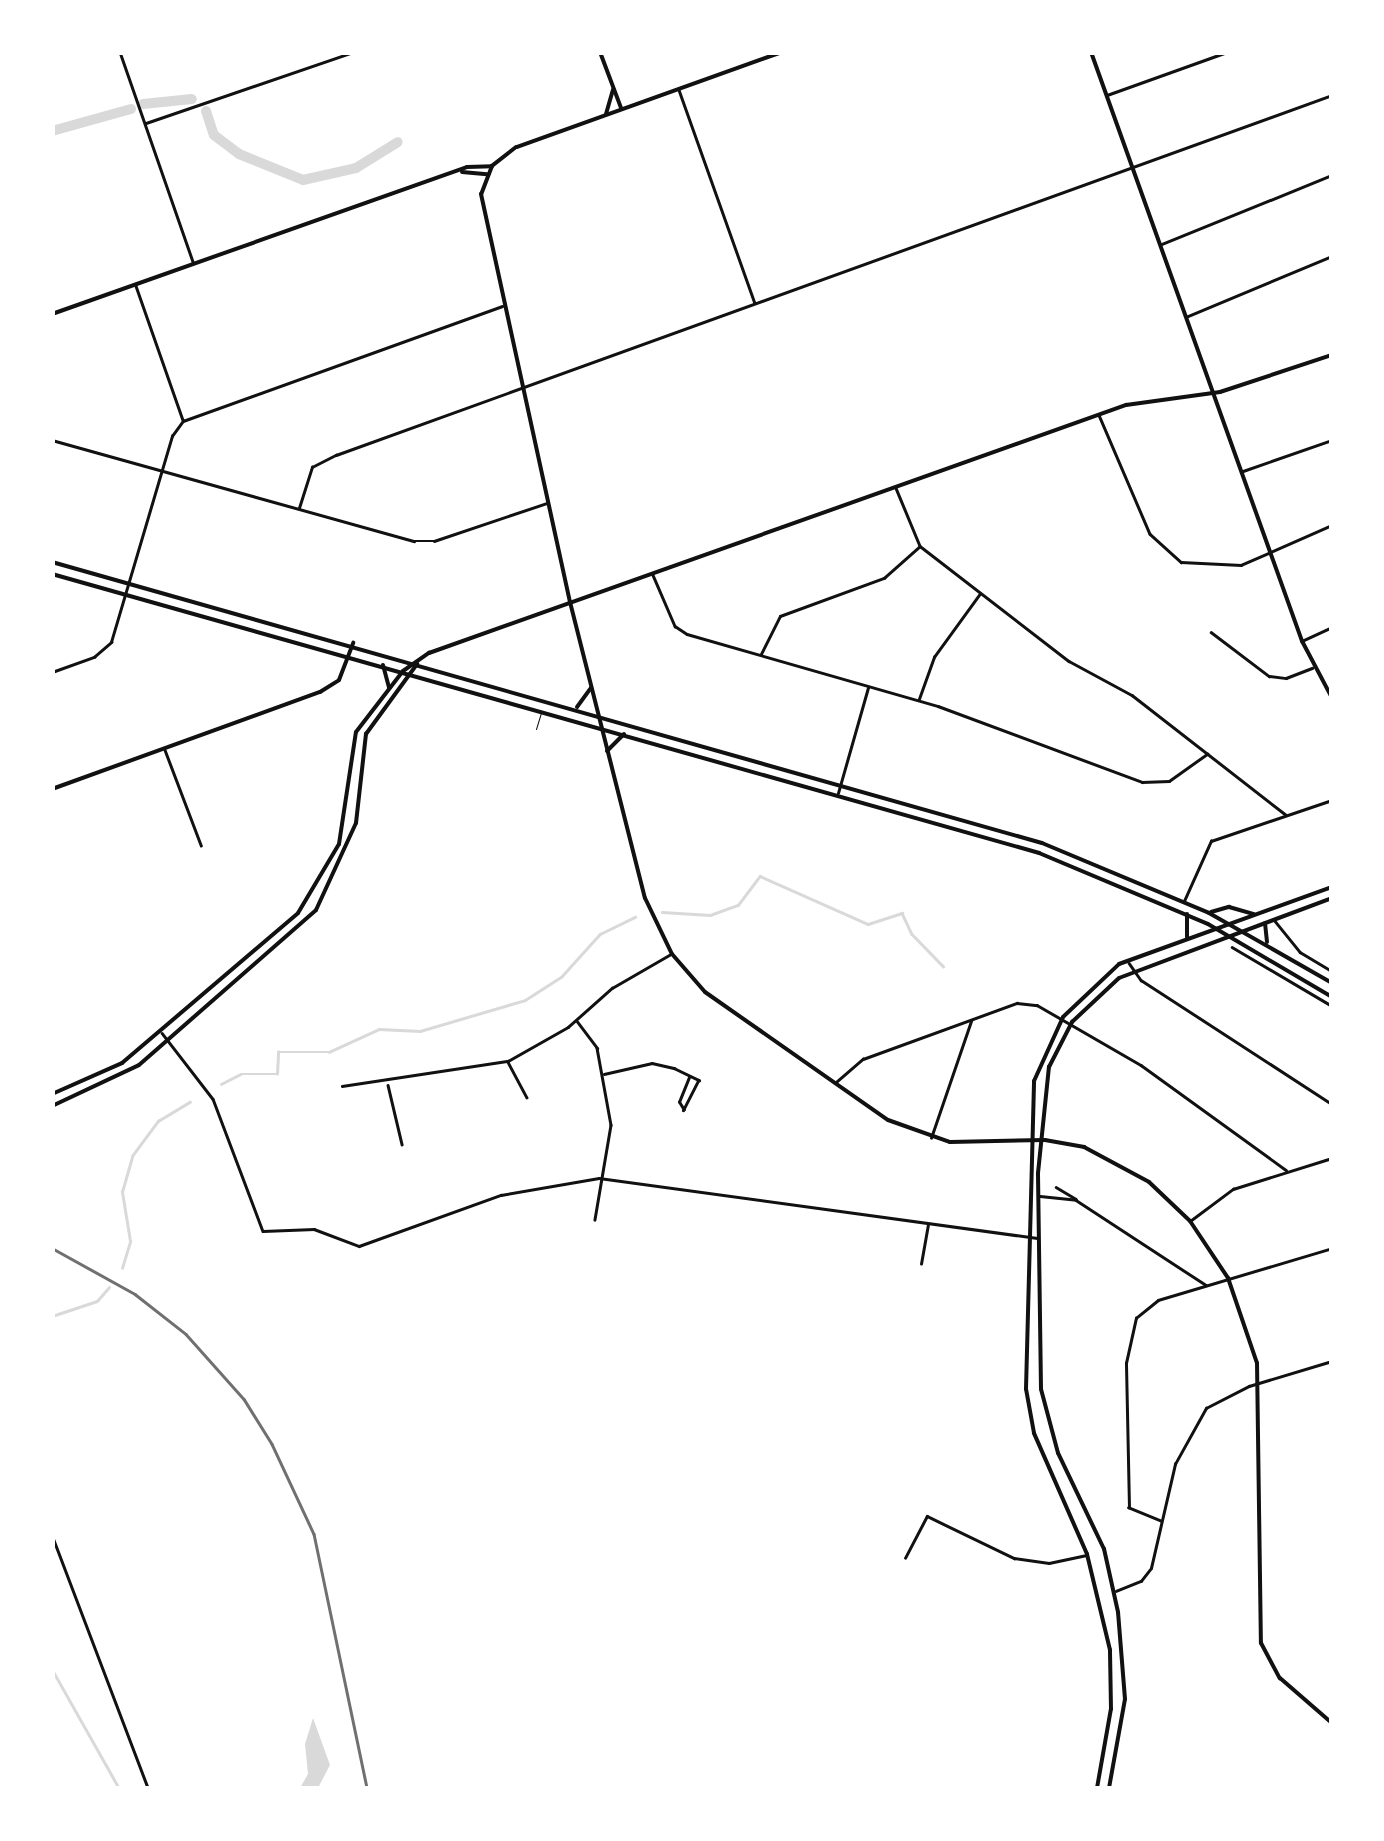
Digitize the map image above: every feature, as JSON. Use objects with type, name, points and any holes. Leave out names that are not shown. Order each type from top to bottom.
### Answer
[{"type":"street","points":[[120,52],[194,264]]},
{"type":"street","points":[[146,123],[353,52]]},
{"type":"street","points":[[600,52],[622,108]]},
{"type":"street","points":[[782,52],[516,147],[488,174],[482,218],[570,602],[645,898],[672,954],[705,992],[896,1125],[930,1138],[975,1144],[1040,1140],[1112,1159],[1190,1222],[1228,1278],[1260,1382],[1258,1632],[1280,1678],[1332,1723]]},
{"type":"street","points":[[1092,52],[1270,555],[1302,641],[1332,698]]},
{"type":"street","points":[[1107,96],[1227,52]]},
{"type":"street","points":[[606,114],[613,85]]},
{"type":"street","points":[[678,90],[756,304]]},
{"type":"street","points":[[298,508],[308,474],[320,462],[1332,95]]},
{"type":"street","points":[[52,314],[460,172],[492,166]]},
{"type":"street","points":[[460,172],[488,174]]},
{"type":"street","points":[[1160,245],[1332,175]]},
{"type":"street","points":[[1185,318],[1332,256]]},
{"type":"street","points":[[52,672],[108,646],[130,584],[161,470],[183,421],[136,285]]},
{"type":"street","points":[[183,421],[502,306]]},
{"type":"street","points":[[52,1094],[111,1071],[280,933],[320,882],[348,808],[352,744],[404,671],[436,650],[1098,414],[1211,394],[1332,355]]},
{"type":"street","points":[[1098,414],[1162,550],[1180,562],[1217,567],[1270,555],[1332,525]]},
{"type":"street","points":[[52,440],[424,542],[548,502]]},
{"type":"street","points":[[1241,472],[1332,440]]},
{"type":"street","points":[[895,486],[920,546],[980,594],[1207,754],[1286,815]]},
{"type":"street","points":[[761,657],[780,616],[884,578],[920,546]]},
{"type":"street","points":[[52,562],[954,816],[1116,871],[1184,901],[1332,983]]},
{"type":"street","points":[[652,572],[681,631],[918,701],[1152,784],[1170,780],[1207,754]]},
{"type":"street","points":[[52,574],[952,825],[1112,881],[1187,914],[1332,997]]},
{"type":"street","points":[[918,701],[934,657],[980,594]]},
{"type":"street","points":[[1302,641],[1332,627]]},
{"type":"street","points":[[1212,632],[1269,676],[1286,678],[1314,667]]},
{"type":"street","points":[[52,790],[320,692],[339,680],[353,644]]},
{"type":"street","points":[[52,1106],[118,1080],[291,937],[330,888],[356,823],[362,746],[417,664]]},
{"type":"street","points":[[383,666],[389,688]]},
{"type":"street","points":[[838,793],[868,686]]},
{"type":"street","points":[[494,697],[498,687]]},
{"type":"street","points":[[574,708],[591,688]]},
{"type":"street","points":[[607,751],[626,734]]},
{"type":"street","points":[[352,744],[362,746]]},
{"type":"street","points":[[699,754],[702,744]]},
{"type":"street","points":[[165,749],[201,845]]},
{"type":"street","points":[[791,780],[794,769]]},
{"type":"street","points":[[1184,901],[1211,841],[1332,800]]},
{"type":"street","points":[[952,825],[954,816]]},
{"type":"street","points":[[1112,881],[1116,871]]},
{"type":"street","points":[[320,882],[330,888]]},
{"type":"street","points":[[1096,1788],[1103,1765],[1110,1650],[1087,1554],[1030,1416],[1028,1237],[1036,1071],[1063,1017],[1128,960],[1332,887]]},
{"type":"street","points":[[1311,894],[1314,904]]},
{"type":"street","points":[[1108,1788],[1114,1768],[1125,1673],[1115,1591],[1045,1412],[1038,1238],[1040,1140],[1050,1067],[1072,1022],[1133,970],[1332,898]]},
{"type":"street","points":[[1209,913],[1224,907],[1254,914]]},
{"type":"street","points":[[1187,914],[1187,937]]},
{"type":"street","points":[[1275,919],[1300,952],[1332,970]]},
{"type":"street","points":[[1265,922],[1270,946]]},
{"type":"street","points":[[1232,947],[1332,1006]]},
{"type":"street","points":[[342,1086],[388,1083],[423,1070],[508,1061],[577,1021],[612,988],[672,954]]},
{"type":"street","points":[[1128,960],[1133,970],[1332,1104]]},
{"type":"street","points":[[835,1083],[853,1064],[1024,1003],[1072,1022],[1286,1170]]},
{"type":"street","points":[[930,1138],[972,1019]]},
{"type":"street","points":[[577,1021],[594,1041],[610,1133],[594,1220]]},
{"type":"street","points":[[162,1033],[213,1099],[262,1232],[314,1229],[354,1246],[501,1195],[599,1178],[1038,1238]]},
{"type":"street","points":[[508,1061],[527,1098]]},
{"type":"street","points":[[602,1074],[652,1063],[689,1077],[700,1083],[684,1110],[679,1102],[689,1077]]},
{"type":"street","points":[[388,1083],[402,1144]]},
{"type":"street","points":[[1190,1222],[1232,1189],[1332,1158]]},
{"type":"street","points":[[1056,1187],[1207,1286]]},
{"type":"street","points":[[1039,1196],[1076,1200]]},
{"type":"street","points":[[922,1264],[928,1224]]},
{"type":"street","points":[[1161,1521],[1129,1511],[1128,1353],[1142,1310],[1228,1278],[1332,1248]]},
{"type":"street","points":[[1115,1591],[1148,1574],[1178,1454],[1200,1417],[1216,1400],[1260,1382],[1332,1361]]},
{"type":"street","points":[[905,1558],[927,1516],[1014,1558],[1048,1563],[1087,1554]]},
{"type":"street","points":[[52,1536],[148,1788]]},
{"type":"street","points":[[1103,1765],[1114,1768]]},
{"type":"lane","points":[[536,729],[541,710]]},
{"type":"shaded area","points":[[313,1718],[330,1765],[318,1788],[300,1788],[308,1774],[305,1744]]},
{"type":"waterway","points":[[143,104],[192,99]]},
{"type":"waterway","points":[[52,131],[131,109]]},
{"type":"waterway","points":[[206,111],[214,135],[239,154],[303,180],[356,168],[398,142]]},
{"type":"waterway","points":[[662,912],[710,915],[738,905],[760,876],[868,924],[902,913],[912,934],[943,966]]},
{"type":"waterway","points":[[221,1084],[241,1074],[277,1074],[278,1052],[329,1052],[379,1029],[420,1031],[525,1000],[561,977],[600,934],[635,917]]},
{"type":"waterway","points":[[122,1268],[130,1241],[122,1192],[132,1156],[158,1121],[190,1102]]},
{"type":"waterway","points":[[52,1316],[97,1301],[109,1287]]},
{"type":"waterway","points":[[52,1669],[119,1788]]},
{"type":"railway","points":[[52,1248],[135,1294],[186,1334],[244,1399],[272,1444],[314,1534],[367,1788]]}]
